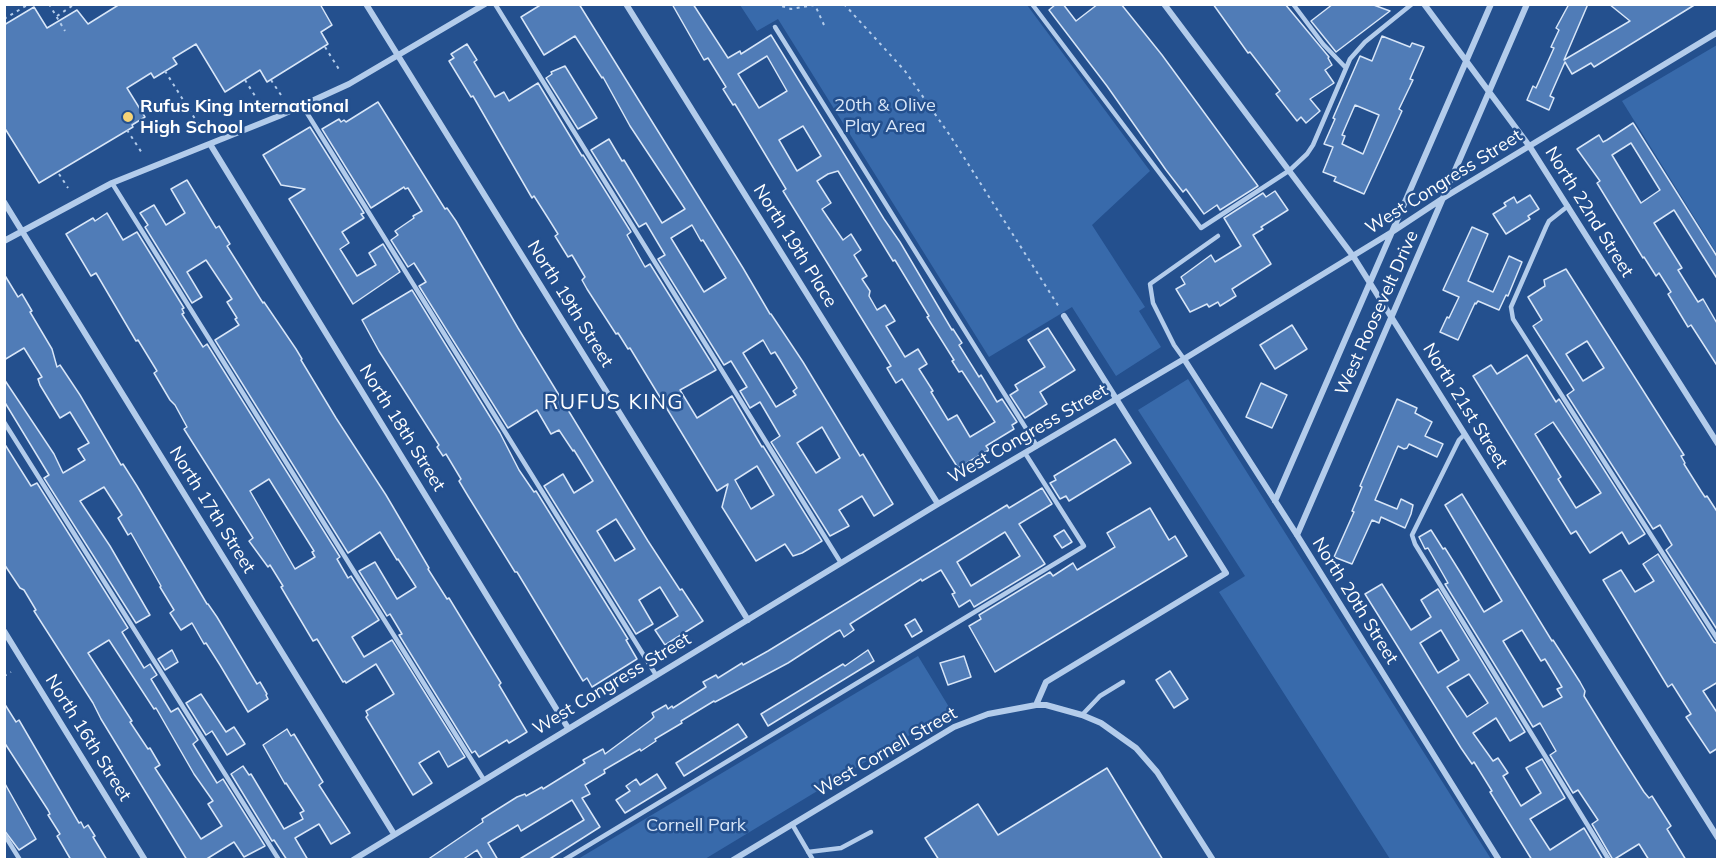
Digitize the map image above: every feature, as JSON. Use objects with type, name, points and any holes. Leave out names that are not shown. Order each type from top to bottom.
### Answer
[{"type":"street","name":"North 19th Street","points":[[366,4],[748,620]]},
{"type":"street","points":[[4,241],[112,183],[210,144],[348,84],[485,4]]},
{"type":"street","name":"North 19th Place","points":[[626,4],[938,504]]},
{"type":"street","name":"North 21st Street","points":[[1164,4],[1353,256],[1718,838]]},
{"type":"street","name":"North 22nd Street","points":[[1424,4],[1530,147],[1718,444]]},
{"type":"street","name":"West Roosevelt Drive","points":[[1275,501],[1491,4]]},
{"type":"street","name":"West Roosevelt Drive","points":[[1297,535],[1527,4]]},
{"type":"street","name":"West Congress Street","points":[[353,860],[938,504],[1184,359],[1445,197],[1718,32]]},
{"type":"street","name":"North 18th Street","points":[[210,144],[568,728]]},
{"type":"street","name":"North 17th Street","points":[[4,202],[394,834]]},
{"type":"street","points":[[1036,705],[1046,682],[1226,573],[1065,316]]},
{"type":"street","name":"North 20th Street","points":[[1184,359],[1297,535],[1499,860]]},
{"type":"street","name":"North 16th Street","points":[[4,632],[145,860]]},
{"type":"street","name":"West Cornell Street","points":[[733,860],[954,727],[988,714],[1046,705],[1101,723],[1128,741],[1147,759],[1213,860]]},
{"type":"lane","points":[[495,4],[841,563]]},
{"type":"lane","points":[[1032,4],[1201,228],[1290,170],[1307,154],[1313,146],[1346,68],[1357,50],[1412,4]]},
{"type":"lane","points":[[1293,4],[1323,44],[1346,68]]},
{"type":"lane","points":[[774,27],[1037,446]]},
{"type":"lane","points":[[302,105],[656,675]]},
{"type":"lane","points":[[112,183],[484,780]]},
{"type":"lane","points":[[1568,206],[1549,220],[1511,307],[1513,318],[1718,640]]},
{"type":"lane","points":[[1184,359],[1174,345],[1153,303],[1150,284],[1218,236]]},
{"type":"lane","points":[[4,422],[279,860]]},
{"type":"lane","points":[[1466,434],[1459,440],[1412,535],[1415,544],[1609,860]]},
{"type":"lane","points":[[564,860],[1084,546],[1024,453]]},
{"type":"lane","points":[[1082,715],[1100,696],[1123,682]]},
{"type":"lane","points":[[792,824],[813,860]]},
{"type":"lane","points":[[808,852],[841,848],[871,832]]},
{"type":"lane","points":[[4,834],[20,860]]},
{"type":"path","points":[[4,19],[28,4]]},
{"type":"path","points":[[49,4],[65,31]]},
{"type":"path","points":[[64,4],[67,9]]},
{"type":"path","points":[[56,16],[75,4]]},
{"type":"path","points":[[775,4],[791,9],[814,4],[824,25]]},
{"type":"path","points":[[844,4],[905,71],[951,137],[1065,316]]},
{"type":"path","points":[[325,47],[340,71]]},
{"type":"path","points":[[165,71],[202,130]]},
{"type":"path","points":[[245,80],[262,107]]},
{"type":"path","points":[[271,80],[283,99]]},
{"type":"path","points":[[128,130],[142,153]]},
{"type":"path","points":[[59,174],[68,188]]},
{"type":"path","points":[[4,676],[12,672]]},
{"type":"green space","name":"20th & Olive Play Area","points":[[740,5],[1027,5],[1150,171],[1092,225],[1145,307],[1139,311],[1161,347],[1116,376],[1072,307],[989,357],[778,19],[757,31]]},
{"type":"green space","points":[[1717,45],[1717,254],[1622,101]]},
{"type":"green space","points":[[1188,379],[1491,859],[1390,859],[1219,592],[1245,576],[1138,410]]},
{"type":"green space","name":"Cornell Park","points":[[918,656],[952,712],[928,724],[705,859],[578,859]]},
{"type":"building","name":"Rufus King International High School","points":[[120,4],[320,4],[332,25],[321,32],[328,44],[267,82],[260,70],[225,92],[196,44],[173,58],[177,64],[154,78],[151,73],[127,88],[145,117],[132,125],[133,127],[39,183],[4,127],[4,25],[34,7],[47,28],[77,10],[88,24]]},
{"type":"building","points":[[542,4],[579,4],[770,314],[803,362],[860,456],[863,454],[893,504],[874,516],[862,496],[839,510],[849,526],[830,536],[771,442],[780,436],[760,402],[750,408],[740,391],[747,387],[731,361],[724,365],[658,259],[665,255],[646,223],[639,227],[591,150],[609,139],[662,223],[685,209],[630,126],[603,77],[575,36],[544,55],[521,17]],"holes":[[[692,225],[726,278],[704,292],[671,238]],[[763,340],[771,354],[775,352],[797,388],[793,391],[796,395],[776,407],[743,353]],[[822,427],[840,458],[816,473],[797,443]]]},
{"type":"building","points":[[672,4],[693,4],[728,58],[740,51],[741,54],[771,35],[962,343],[959,345],[979,377],[981,375],[997,402],[1002,399],[1017,422],[1012,425],[1014,429],[986,446],[989,450],[958,468],[902,379],[896,383],[887,368],[891,366],[783,191],[786,189],[735,104],[733,105],[723,89],[726,87],[708,58],[704,60]],"holes":[[[767,56],[787,91],[759,108],[738,74]],[[803,126],[821,156],[797,171],[779,140]],[[838,171],[929,316],[927,317],[954,360],[952,361],[959,372],[962,371],[995,422],[970,437],[957,415],[948,420],[931,392],[933,391],[919,369],[927,364],[918,349],[905,357],[886,326],[895,321],[885,305],[877,310],[869,296],[870,291],[862,279],[867,276],[854,255],[861,250],[851,234],[843,240],[822,209],[831,203],[817,181]]]},
{"type":"building","points":[[1056,4],[1063,4],[1076,21],[1098,4],[1121,4],[1162,55],[1258,186],[1220,210],[1217,205],[1204,214],[1186,189],[1183,192],[1166,170],[1107,86],[1049,10]]},
{"type":"building","points":[[1213,4],[1285,4],[1329,57],[1332,65],[1325,70],[1334,83],[1310,99],[1320,111],[1306,123],[1301,117],[1297,121],[1276,94],[1280,91],[1250,52],[1248,53]]},
{"type":"building","points":[[1333,4],[1371,4],[1390,11],[1336,52],[1311,21]]},
{"type":"building","points":[[1569,4],[1588,4],[1564,60],[1630,21],[1609,4],[1696,4],[1594,67],[1591,63],[1572,74],[1565,62],[1550,96],[1554,98],[1549,110],[1527,100],[1533,86],[1536,88],[1554,48],[1551,47],[1559,30],[1556,28]]},
{"type":"building","points":[[1382,36],[1410,47],[1412,43],[1424,47],[1410,79],[1413,80],[1399,109],[1402,111],[1364,194],[1334,181],[1336,177],[1323,172],[1333,147],[1324,144],[1360,56],[1372,61]],"holes":[[[1355,105],[1379,115],[1363,154],[1342,144],[1345,136],[1342,135]]]},
{"type":"building","points":[[467,44],[477,60],[474,62],[495,97],[504,92],[509,101],[538,83],[631,232],[627,235],[645,267],[650,264],[716,370],[680,390],[697,418],[732,396],[822,541],[793,556],[785,544],[756,561],[722,507],[728,484],[717,491],[630,348],[628,349],[618,333],[616,334],[587,289],[582,280],[585,277],[572,255],[568,257],[555,236],[558,234],[534,196],[532,198],[473,96],[471,97],[449,61],[454,58],[451,54]],"holes":[[[757,466],[774,495],[751,509],[735,480]]]},
{"type":"building","points":[[565,66],[597,118],[578,129],[546,78],[552,74],[551,72]]},
{"type":"building","points":[[378,102],[445,209],[447,208],[456,221],[518,328],[648,541],[703,621],[665,645],[655,630],[678,616],[660,587],[639,600],[653,624],[636,634],[544,486],[563,474],[574,493],[593,481],[559,430],[551,434],[537,410],[508,428],[419,286],[426,282],[414,263],[408,267],[391,240],[398,235],[395,231],[422,211],[408,188],[404,187],[371,208],[322,129],[339,119],[341,122],[344,120],[346,122]],"holes":[[[616,519],[635,549],[615,561],[597,531]]]},
{"type":"building","points":[[1633,123],[1718,258],[1718,280],[1674,210],[1654,223],[1682,268],[1678,270],[1698,302],[1703,299],[1718,325],[1718,367],[1691,325],[1688,327],[1668,294],[1671,292],[1659,273],[1656,276],[1643,258],[1597,183],[1600,181],[1577,149],[1599,135],[1603,142]],"holes":[[[1631,143],[1660,190],[1641,203],[1612,155]]]},
{"type":"building","points":[[310,127],[364,213],[361,214],[364,218],[342,232],[349,243],[340,249],[357,276],[376,265],[369,253],[383,244],[400,272],[353,304],[289,199],[305,189],[281,185],[263,155]]},
{"type":"building","points":[[187,180],[216,228],[219,226],[230,244],[227,246],[263,303],[296,349],[336,418],[386,495],[428,569],[447,599],[449,598],[501,683],[499,685],[527,732],[509,743],[507,740],[479,757],[475,751],[472,753],[399,635],[402,634],[390,614],[387,616],[359,571],[375,562],[397,599],[416,587],[380,532],[348,553],[215,340],[239,325],[227,302],[232,299],[206,260],[187,272],[202,297],[192,303],[145,227],[148,225],[140,213],[154,205],[166,225],[185,213],[171,189]]},
{"type":"building","points":[[1275,191],[1288,210],[1261,227],[1263,229],[1253,235],[1271,264],[1232,289],[1236,296],[1220,306],[1218,302],[1209,307],[1207,304],[1190,312],[1176,289],[1185,284],[1181,277],[1211,255],[1215,262],[1241,246],[1224,218],[1263,193],[1266,197]]},
{"type":"building","points":[[1530,195],[1539,209],[1528,216],[1530,219],[1506,234],[1493,214],[1506,206],[1504,203],[1514,197],[1517,203]]},
{"type":"building","points":[[107,213],[123,240],[137,232],[184,308],[182,314],[203,347],[207,344],[340,557],[337,559],[348,578],[351,576],[379,620],[352,637],[364,657],[392,640],[465,757],[448,767],[439,751],[419,763],[432,783],[413,795],[366,717],[368,715],[366,711],[394,694],[376,664],[346,683],[343,682],[317,639],[313,641],[270,565],[268,567],[249,541],[253,538],[184,429],[187,427],[154,373],[157,371],[138,340],[136,341],[96,273],[91,276],[66,234],[93,218],[95,221]],"holes":[[[269,479],[314,551],[312,552],[315,557],[295,569],[250,491]]]},
{"type":"building","points":[[1472,227],[1488,234],[1468,281],[1493,292],[1509,256],[1522,262],[1508,296],[1506,295],[1499,310],[1478,301],[1475,303],[1458,340],[1440,332],[1459,297],[1443,290]]},
{"type":"building","points":[[1566,269],[1684,455],[1681,456],[1684,464],[1718,513],[1718,631],[1666,550],[1672,545],[1660,525],[1653,529],[1567,395],[1574,390],[1533,326],[1542,320],[1528,297],[1545,286],[1544,280]],"holes":[[[1587,341],[1604,368],[1583,381],[1566,354]]]},
{"type":"building","points":[[4,274],[18,297],[22,294],[52,349],[57,367],[60,365],[80,395],[257,684],[260,682],[267,694],[268,699],[248,712],[192,623],[181,630],[170,613],[174,610],[131,533],[128,535],[118,518],[122,515],[104,487],[80,501],[110,546],[150,615],[136,623],[44,478],[49,475],[4,401],[4,379],[54,454],[63,473],[85,460],[78,449],[89,443],[70,412],[60,418],[40,385],[38,379],[42,377],[24,348],[4,360]]},
{"type":"building","points":[[412,290],[500,433],[519,470],[534,492],[536,491],[628,639],[626,640],[637,659],[592,687],[587,678],[583,681],[468,496],[446,454],[443,456],[437,447],[439,445],[362,320]]},
{"type":"building","points":[[1292,325],[1307,349],[1275,369],[1260,345]]},
{"type":"building","points":[[1048,328],[1075,370],[1040,392],[1047,404],[1025,418],[1010,395],[1018,390],[1015,385],[1045,367],[1028,340]]},
{"type":"building","points":[[1527,355],[1556,402],[1559,399],[1645,534],[1629,544],[1622,532],[1590,553],[1576,531],[1571,534],[1473,376],[1491,365],[1497,374]],"holes":[[[1553,422],[1601,493],[1576,508],[1558,479],[1561,477],[1535,434]]]},
{"type":"building","points":[[1261,383],[1287,395],[1272,428],[1246,417]]},
{"type":"building","points":[[1397,399],[1417,408],[1415,413],[1432,422],[1425,436],[1443,444],[1437,457],[1409,444],[1404,449],[1398,446],[1375,500],[1397,509],[1401,499],[1413,505],[1411,514],[1405,528],[1381,517],[1379,523],[1372,520],[1352,564],[1334,557],[1354,512],[1352,511],[1362,487],[1360,486]]},
{"type":"building","points":[[1115,439],[1131,463],[1069,501],[1066,496],[1060,499],[1050,483],[1056,480],[1054,476]]},
{"type":"building","points":[[4,443],[31,486],[37,483],[128,628],[122,632],[144,668],[150,664],[157,675],[151,679],[171,712],[178,708],[198,740],[193,744],[217,783],[223,779],[265,846],[244,857],[234,842],[205,860],[187,860],[93,703],[34,611],[36,610],[24,590],[20,588],[4,564]],"holes":[[[109,640],[154,709],[156,708],[194,774],[213,801],[208,804],[222,826],[201,839],[155,768],[160,765],[150,748],[148,749],[130,722],[132,721],[88,653]]]},
{"type":"building","points":[[1042,488],[1052,504],[1019,524],[1045,564],[974,607],[970,600],[959,607],[952,594],[955,593],[941,570],[922,581],[921,579],[850,624],[854,630],[844,637],[840,630],[788,663],[714,701],[681,721],[682,723],[655,739],[656,741],[641,751],[640,749],[604,770],[605,773],[585,785],[590,794],[582,798],[600,827],[548,860],[518,860],[584,820],[572,800],[521,831],[518,825],[488,843],[498,860],[483,860],[477,850],[462,860],[427,860],[483,822],[482,819],[517,797],[525,794],[526,796],[542,787],[543,789],[585,763],[583,760],[603,749],[605,754],[651,720],[654,717],[652,713],[666,705],[668,709],[672,706],[673,708],[706,687],[703,682],[716,675],[718,678],[768,651],[1007,505],[1009,508]],"holes":[[[1005,532],[1020,556],[971,586],[957,562]]]},
{"type":"building","points":[[1462,494],[1552,641],[1580,682],[1585,691],[1584,696],[1616,748],[1644,792],[1649,798],[1652,796],[1671,826],[1667,829],[1686,860],[1649,860],[1639,844],[1613,860],[1592,824],[1598,820],[1578,790],[1573,793],[1550,755],[1556,751],[1540,723],[1533,727],[1445,584],[1448,583],[1428,548],[1425,549],[1419,537],[1431,530],[1443,549],[1445,548],[1484,612],[1502,601],[1445,505]],"holes":[[[1522,630],[1541,661],[1545,659],[1562,687],[1557,689],[1562,697],[1543,707],[1503,641]]]},
{"type":"building","points":[[1150,508],[1169,540],[1175,536],[1187,556],[995,672],[969,626],[981,619],[979,615],[1050,572],[1053,576],[1073,563],[1077,570],[1115,547],[1107,533]]},
{"type":"building","points":[[1064,530],[1072,542],[1062,548],[1054,536]]},
{"type":"building","points":[[1658,554],[1714,642],[1718,644],[1718,682],[1703,691],[1718,714],[1718,748],[1710,753],[1686,717],[1691,714],[1672,684],[1668,687],[1603,580],[1621,570],[1635,592],[1654,581],[1643,564]]},
{"type":"building","points":[[1382,584],[1411,630],[1431,617],[1421,600],[1438,589],[1525,732],[1510,741],[1496,718],[1473,733],[1493,761],[1498,758],[1508,773],[1503,776],[1521,806],[1541,793],[1526,768],[1542,759],[1565,798],[1530,819],[1550,850],[1584,828],[1603,860],[1532,860],[1474,762],[1472,764],[1461,748],[1365,594]],"holes":[[[1441,630],[1459,660],[1438,673],[1420,643]],[[1469,674],[1488,703],[1467,717],[1447,687]]]},
{"type":"building","points":[[915,619],[922,631],[912,637],[905,625]]},
{"type":"building","points":[[172,650],[178,662],[165,670],[158,659]]},
{"type":"building","points":[[868,650],[874,661],[768,726],[761,714],[843,664],[845,666]]},
{"type":"building","points":[[964,656],[971,677],[948,685],[940,663]]},
{"type":"building","points":[[1170,671],[1188,699],[1174,708],[1156,680]]},
{"type":"building","points":[[201,694],[226,732],[234,727],[245,744],[227,755],[212,731],[206,735],[186,703]]},
{"type":"building","points":[[4,703],[16,722],[19,720],[79,823],[81,822],[84,828],[88,825],[107,860],[71,860],[57,836],[60,834],[48,815],[50,814],[48,810],[4,742]]},
{"type":"building","points":[[738,724],[747,737],[684,776],[676,763]]},
{"type":"building","points":[[287,729],[291,736],[294,734],[323,782],[319,785],[350,833],[331,844],[319,824],[295,838],[308,860],[287,860],[274,840],[272,841],[231,774],[243,766],[249,775],[251,774],[284,829],[303,819],[300,813],[304,811],[285,784],[263,745]]},
{"type":"building","points":[[1107,768],[1163,860],[939,860],[925,838],[978,804],[998,835]]},
{"type":"building","points":[[657,774],[666,788],[625,813],[616,800],[630,791],[626,786],[636,779],[640,785]]},
{"type":"building","points":[[4,782],[36,839],[19,850],[4,830]]},
{"type":"place","name":"Rufus King International High School","points":[[128,117]]},
{"type":"district","name":"RUFUS KING","points":[[614,403]]}]
